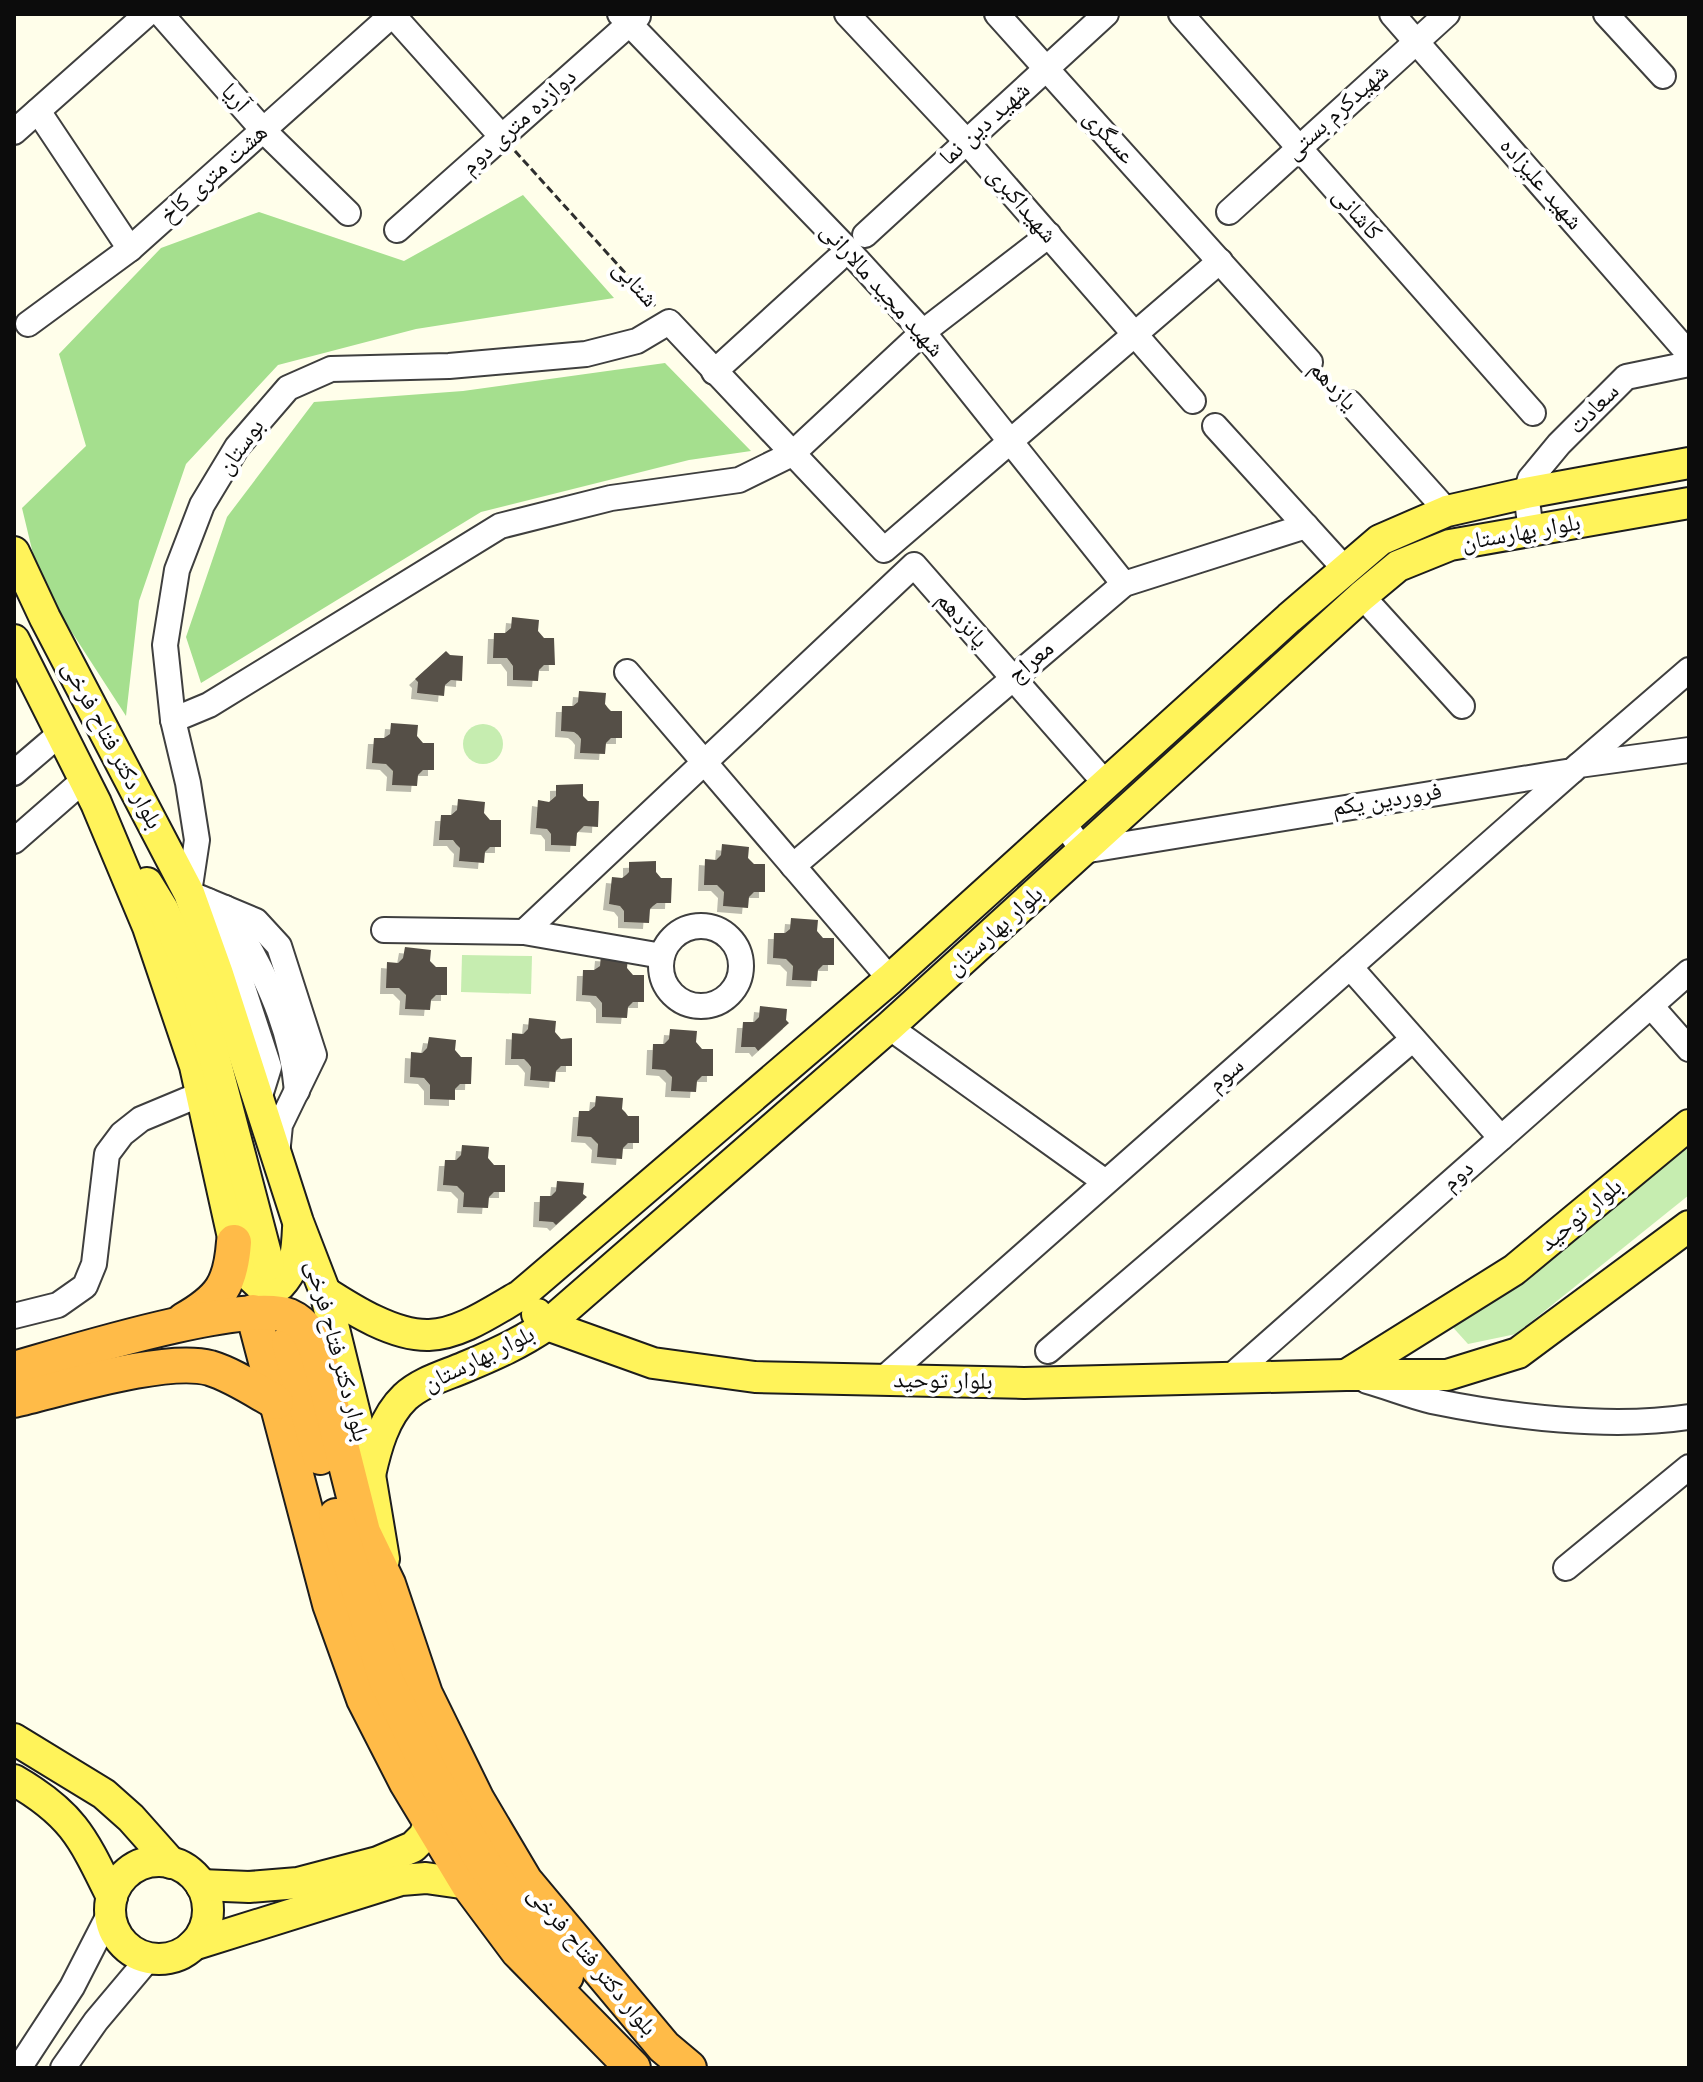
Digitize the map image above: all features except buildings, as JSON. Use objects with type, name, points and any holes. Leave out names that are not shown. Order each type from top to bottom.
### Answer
[{"type":"highway","points":[[175,1326],[208,1306],[223,1289],[232,1266],[234,1242]]},
{"type":"highway","points":[[24,1382],[175,1326],[253,1312],[289,1316],[306,1328],[312,1337],[363,1532],[388,1584]]},
{"type":"highway","name":"بلوار دکتر فتاح فرخی","points":[[253,1312],[330,1604],[364,1699],[430,1822],[468,1884],[518,1951],[635,2068]]},
{"type":"highway","points":[[289,1342],[338,1524],[386,1680],[431,1774],[485,1865],[635,2068]]},
{"type":"highway","points":[[24,1382],[181,1364],[210,1368],[276,1402]]},
{"type":"highway","name":"بلوار دکتر فتاح فرخی","points":[[388,1584],[425,1694],[477,1800],[525,1881],[664,2047],[689,2068]]},
{"type":"main road","name":"بلوار بهارستان","points":[[325,1292],[366,1317],[411,1334],[430,1335],[446,1332],[485,1315],[521,1295],[890,979],[1380,540],[1447,511],[1689,463]]},
{"type":"main road","name":"بلوار بهارستان","points":[[370,1475],[377,1446],[391,1414],[405,1397],[424,1383],[520,1343],[547,1325],[889,1027],[1398,566],[1450,545],[1689,503]]},
{"type":"main road","name":"بلوار دکتر فتاح فرخی","points":[[14,552],[45,618],[207,901],[259,1099],[298,1222],[325,1292],[370,1475],[388,1584]]},
{"type":"main road","name":"بلوار دکتر فتاح فرخی","points":[[14,640],[91,791],[148,927],[195,1066],[234,1242],[248,1274],[262,1287],[280,1285],[290,1274],[296,1257],[298,1222]]},
{"type":"main road","points":[[91,791],[163,909],[194,980],[269,1265]]},
{"type":"main road","name":"بلوار توحید","points":[[1346,1375],[1514,1270],[1689,1125]]},
{"type":"main road","name":"بلوار توحید","points":[[547,1325],[653,1363],[755,1377],[1024,1383],[1447,1375],[1518,1353],[1689,1226]]},
{"type":"main road","points":[[521,1295],[547,1325]]},
{"type":"main road","points":[[14,1739],[104,1794],[131,1818],[171,1863]]},
{"type":"main road","points":[[14,1780],[65,1815],[85,1842],[111,1905],[114,1929],[134,1953],[149,1958],[165,1959],[193,1945],[260,1922],[401,1880],[426,1878],[468,1884]]},
{"type":"main road","points":[[201,1885],[249,1887],[298,1883],[378,1862],[413,1847],[424,1836],[430,1822]]},
{"type":"main road","points":[[111,1905],[120,1880],[135,1867],[161,1861],[191,1872],[207,1900],[208,1916],[203,1931],[193,1945]]},
{"type":"street","points":[[14,132],[147,14]]},
{"type":"street","name":"آریا","points":[[161,14],[263,130],[348,213]]},
{"type":"street","points":[[392,14],[502,137]]},
{"type":"street","name":"هشت متری کاخ","points":[[28,324],[130,249],[392,14]]},
{"type":"street","name":"شهیداکبری","points":[[847,14],[967,142],[1193,401]]},
{"type":"street","name":"عسگری","points":[[997,14],[1220,261]]},
{"type":"street","name":"شهید دین نما","points":[[865,235],[1106,14]]},
{"type":"street","name":"کاشانی","points":[[1181,14],[1533,413]]},
{"type":"street","name":"شهید علیزاده","points":[[1392,14],[1689,354]]},
{"type":"street","name":"شهیدکرم بستی","points":[[1229,212],[1447,14]]},
{"type":"street","points":[[1606,14],[1663,76]]},
{"type":"street","name":"دوازده متری دوم","points":[[397,230],[630,17]]},
{"type":"street","name":"شهید مجید مالارانی","points":[[630,17],[923,332],[1124,584]]},
{"type":"street","points":[[38,111],[130,249]]},
{"type":"street","points":[[173,720],[209,705],[500,526],[611,498],[739,480],[792,454],[923,332],[1049,235]]},
{"type":"street","points":[[714,372],[837,260]]},
{"type":"street","points":[[1010,440],[1220,261]]},
{"type":"street","name":"یازدهم","points":[[1220,261],[1310,362]]},
{"type":"street","name":"شتابی","points":[[669,322],[884,550],[1010,440]]},
{"type":"street","name":"بوستان","points":[[207,901],[188,783],[173,720],[165,645],[177,570],[202,505],[237,447],[288,388],[331,369],[449,366],[586,354],[637,341],[669,322]]},
{"type":"street","name":"سعادت","points":[[1526,493],[1530,479],[1549,455],[1626,377],[1689,364]]},
{"type":"street","name":"یازدهم","points":[[1350,403],[1447,511]]},
{"type":"street","points":[[1215,426],[1345,569]]},
{"type":"street","points":[[1526,493],[1531,531]]},
{"type":"street","name":"معراج","points":[[793,866],[1124,584],[1306,526]]},
{"type":"street","name":"پانزدهم","points":[[704,762],[914,565],[1106,784]]},
{"type":"street","points":[[1362,596],[1462,706]]},
{"type":"street","points":[[1576,768],[1689,670]]},
{"type":"street","points":[[627,672],[890,979]]},
{"type":"street","points":[[14,773],[62,732]]},
{"type":"street","name":"فروردین یکم","points":[[1083,851],[1689,750]]},
{"type":"street","points":[[524,932],[704,762]]},
{"type":"street","name":"سوم","points":[[882,1380],[1104,1181],[1576,768]]},
{"type":"street","points":[[14,841],[91,791]]},
{"type":"street","points":[[1063,822],[1083,851]]},
{"type":"street","points":[[207,901],[256,921],[279,946],[314,1055],[280,1125],[277,1156]]},
{"type":"street","points":[[384,930],[524,932],[662,956]]},
{"type":"street","points":[[1350,967],[1501,1138]]},
{"type":"street","name":"دوم","points":[[1228,1379],[1689,972]]},
{"type":"street","points":[[1651,1006],[1689,1049]]},
{"type":"street","points":[[889,1027],[1104,1181]]},
{"type":"street","points":[[1048,1351],[1413,1039]]},
{"type":"street","points":[[14,1316],[58,1305],[85,1286],[94,1264],[107,1154],[122,1134],[141,1119],[201,1094]]},
{"type":"street","points":[[1346,1375],[1429,1400],[1528,1416],[1653,1422],[1689,1417]]},
{"type":"street","points":[[1566,1568],[1689,1467]]},
{"type":"street","points":[[19,2068],[72,1987],[111,1905]]},
{"type":"street","points":[[63,2068],[96,2021],[149,1958]]},
{"type":"path","name":"شتابی","points":[[502,137],[669,322]]},
{"type":"path","name":"یازدهم","points":[[1310,362],[1350,403]]},
{"type":"green space","points":[[523,195],[614,298],[416,329],[278,365],[186,464],[139,601],[126,716],[40,583],[22,508],[86,446],[59,354],[161,248],[259,212],[404,261]]},
{"type":"green space","points":[[665,363],[751,451],[689,460],[481,512],[201,683],[186,637],[227,517],[314,402],[463,391]]},
{"type":"green space","points":[[483,724],[497,730],[503,744],[497,758],[483,764],[469,758],[463,744],[469,730]]},
{"type":"green space","points":[[462,955],[532,956],[531,994],[461,992]]},
{"type":"green space","points":[[1689,1143],[1689,1195],[1516,1334],[1468,1344],[1449,1323]]}]
